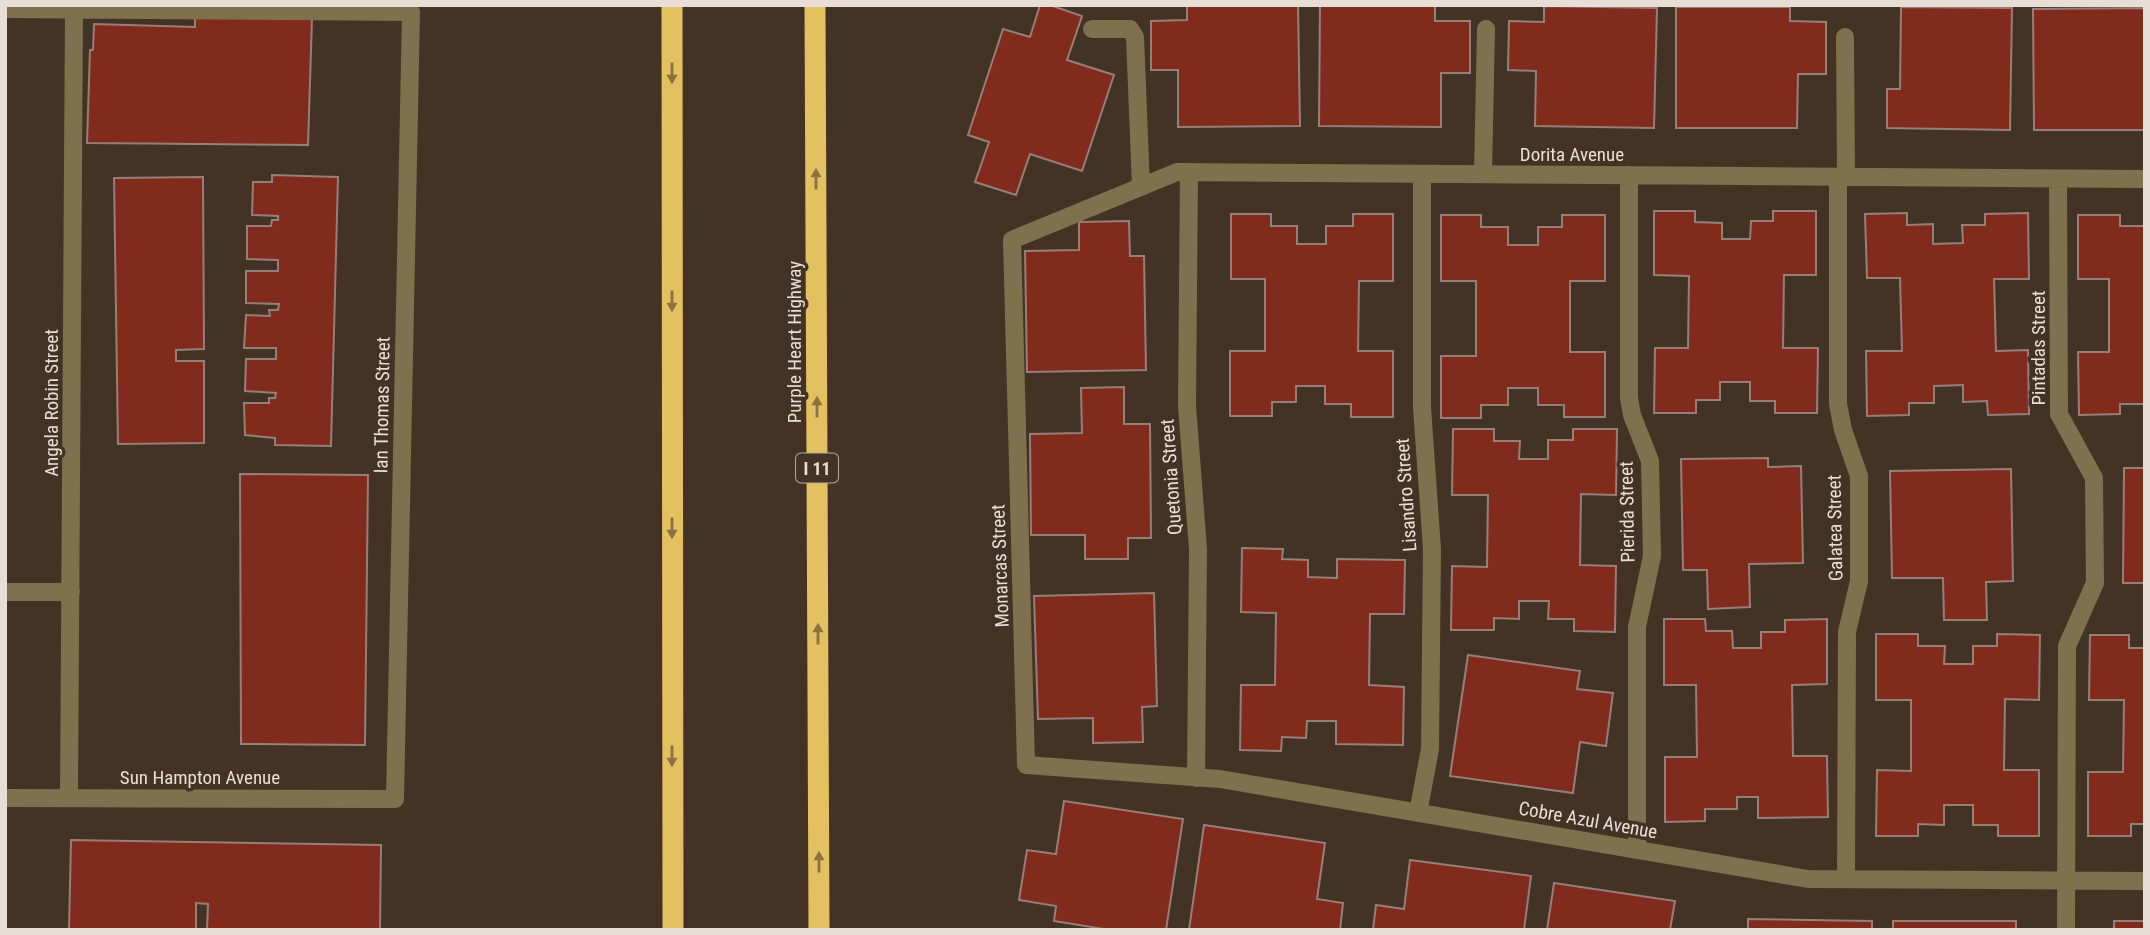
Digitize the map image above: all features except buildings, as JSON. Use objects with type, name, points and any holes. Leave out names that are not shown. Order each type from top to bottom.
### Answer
[{"type":"highway","points":[[672,5],[673,930]]},
{"type":"highway","name":"Purple Heart Highway","points":[[815,5],[819,930]]},
{"type":"street","points":[[5,9],[74,10]]},
{"type":"street","name":"Ian Thomas Street","points":[[74,10],[411,12],[395,799]]},
{"type":"street","name":"Angela Robin Street","points":[[69,797],[74,10]]},
{"type":"street","points":[[1092,29],[1130,29],[1135,37],[1141,187]]},
{"type":"street","points":[[1483,174],[1486,29]]},
{"type":"street","name":"Galatea Street","points":[[1845,37],[1838,404],[1843,430],[1859,476],[1859,582],[1847,632],[1846,879]]},
{"type":"street","name":"Dorita Avenue","points":[[1012,240],[1177,172],[2145,179]]},
{"type":"street","name":"Quetonia Street","points":[[1189,172],[1187,406],[1198,549],[1196,778]]},
{"type":"street","name":"Lisandro Street","points":[[1418,813],[1430,749],[1432,549],[1422,407],[1422,174]]},
{"type":"street","name":"Pierida Street","points":[[1629,176],[1629,398],[1632,415],[1650,461],[1652,556],[1637,627],[1637,850]]},
{"type":"street","name":"Pintadas Street","points":[[2058,178],[2059,414],[2094,478],[2095,583],[2067,646],[2066,930]]},
{"type":"street","name":"Monarcas Street","points":[[1012,240],[1026,765]]},
{"type":"street","points":[[5,592],[71,592]]},
{"type":"street","name":"Cobre Azul Avenue","points":[[1026,765],[1220,779],[1808,879],[2145,881]]},
{"type":"street","name":"Sun Hampton Avenue","points":[[5,799],[395,799]]}]
